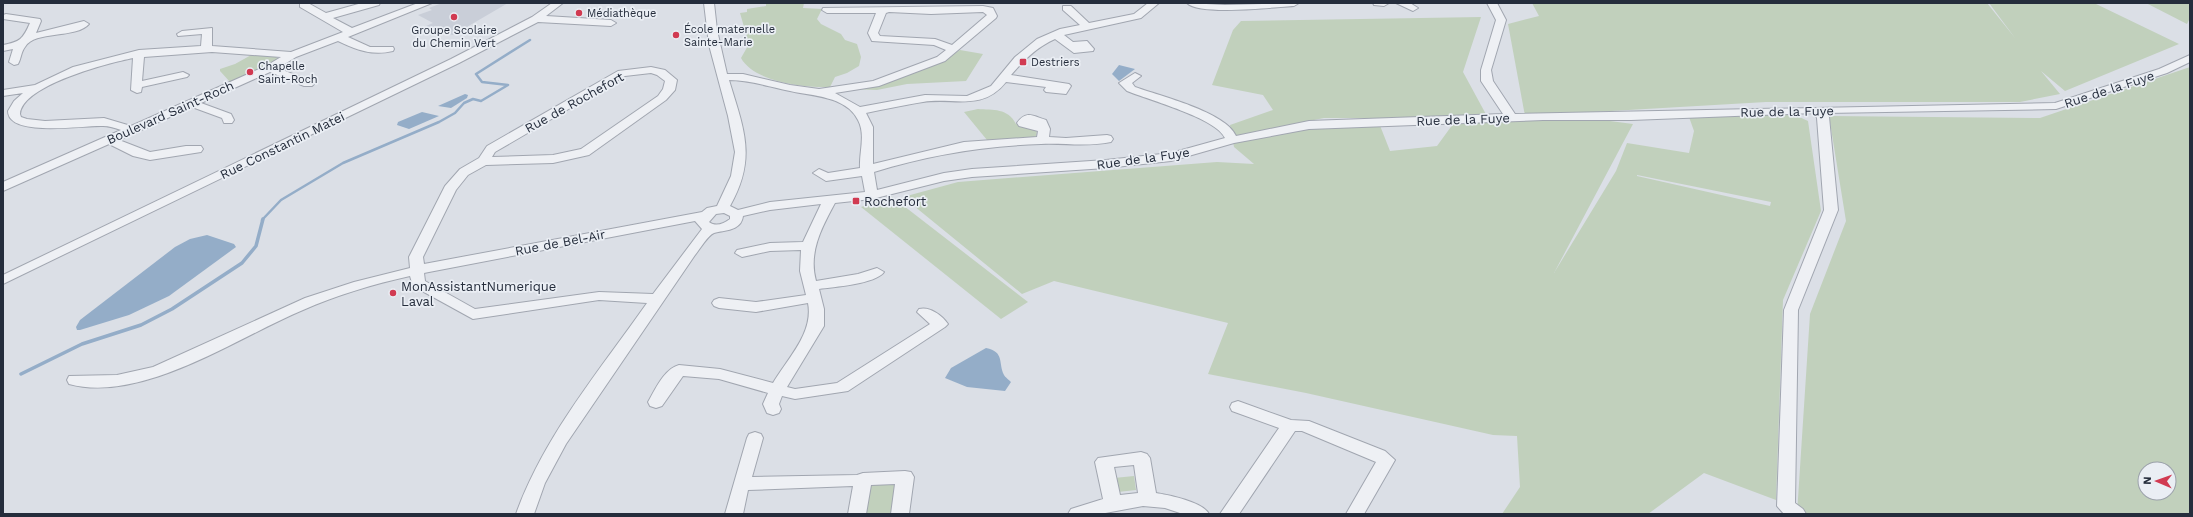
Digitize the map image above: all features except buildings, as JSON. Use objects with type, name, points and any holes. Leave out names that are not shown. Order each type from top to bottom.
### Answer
[{"type":"street","points":[[325,17],[353,8],[376,3]]},
{"type":"street","name":"Boulevard Saint-Roch","points":[[3,187],[270,68],[292,55],[427,3]]},
{"type":"street","name":"Rue Constantin Matei","points":[[3,280],[455,61],[536,18],[558,3]]},
{"type":"street","points":[[709,3],[710,16],[738,136],[741,163],[736,180],[722,209]]},
{"type":"street","points":[[859,111],[925,98],[969,99],[995,88],[1029,49],[1056,34],[1086,26],[1122,21],[1137,16],[1154,3]]},
{"type":"street","points":[[1192,3],[1225,8],[1294,3]]},
{"type":"street","points":[[1378,3],[1384,3]]},
{"type":"street","points":[[1401,3],[1413,8]]},
{"type":"street","points":[[1492,3],[1501,20],[1486,70],[1487,81],[1511,117]]},
{"type":"street","points":[[304,5],[351,32]]},
{"type":"street","points":[[1067,8],[1086,26]]},
{"type":"street","points":[[819,92],[886,81],[941,59],[992,16],[992,12],[983,9],[931,11],[888,9],[882,11],[873,9],[827,10]]},
{"type":"street","points":[[882,11],[873,33],[876,39],[935,42],[954,48]]},
{"type":"street","points":[[6,17],[36,21],[29,37],[20,45],[14,62]]},
{"type":"street","points":[[536,18],[611,23]]},
{"type":"street","points":[[29,37],[58,32],[84,24]]},
{"type":"street","points":[[182,34],[208,30],[206,48]]},
{"type":"street","points":[[1056,34],[1071,46]]},
{"type":"street","points":[[235,49],[236,37]]},
{"type":"street","points":[[339,37],[361,48],[373,51],[389,49]]},
{"type":"street","points":[[3,48],[20,45]]},
{"type":"street","points":[[130,130],[105,122],[40,124],[20,122],[16,118],[14,112],[16,105],[38,88],[63,75],[103,61],[139,53],[175,49],[206,48],[235,49],[292,55]]},
{"type":"street","points":[[96,51],[96,55],[103,61]]},
{"type":"street","points":[[139,53],[137,87],[183,75]]},
{"type":"street","name":"Rue de la Fuye","points":[[737,214],[770,206],[872,195],[944,177],[972,173],[1106,164],[1171,157],[1203,150],[1232,140],[1309,125],[1511,117],[2056,106],[2163,71],[2190,58]]},
{"type":"street","points":[[270,68],[308,84]]},
{"type":"street","name":"Rue de Rochefort","points":[[417,270],[416,257],[450,188],[464,172],[482,161],[491,149],[622,73],[651,70],[661,72],[671,80],[669,90],[662,98],[585,152],[553,159],[482,161]]},
{"type":"street","points":[[1135,76],[1125,83],[1132,89],[1213,119],[1228,131],[1232,140]]},
{"type":"street","points":[[724,78],[743,77],[790,88],[819,92],[846,102],[859,111],[868,135],[866,158],[872,195]]},
{"type":"street","points":[[1005,78],[1054,84]]},
{"type":"street","points":[[3,93],[38,88]]},
{"type":"street","points":[[191,103],[227,116],[228,120]]},
{"type":"street","points":[[1797,514],[1786,506],[1791,310],[1831,210],[1822,117],[1817,110]]},
{"type":"street","points":[[819,173],[826,177],[854,174],[890,163],[964,146],[1044,134],[1072,142],[1107,139]]},
{"type":"street","points":[[109,139],[137,152],[157,156],[179,150],[197,149]]},
{"type":"street","points":[[773,409],[771,404],[777,389],[813,334],[817,322],[813,292],[807,272],[808,246],[830,200]]},
{"type":"street","points":[[525,514],[536,483],[559,441],[690,252],[712,211],[722,209],[733,211],[737,214],[736,220],[730,225],[720,228],[707,222]]},
{"type":"street","name":"Rue de Bel-Air","points":[[75,380],[95,383],[136,378],[188,360],[292,309],[335,292],[441,264],[707,222]]},
{"type":"street","points":[[742,253],[770,247],[808,246]]},
{"type":"street","points":[[417,270],[418,283],[473,314],[599,296],[657,299]]},
{"type":"street","points":[[719,303],[756,307],[813,292],[877,272]]},
{"type":"street","points":[[656,402],[672,377],[679,370],[720,374],[795,394],[842,387],[940,324],[924,312]]},
{"type":"street","points":[[1238,407],[1290,426],[1303,424],[1380,455],[1386,460],[1355,514]]},
{"type":"street","points":[[1229,514],[1290,426]]},
{"type":"street","points":[[734,514],[741,484],[755,438]]},
{"type":"street","points":[[1113,504],[1104,462],[1140,458],[1148,499]]},
{"type":"street","points":[[857,514],[863,479],[904,477],[900,514]]},
{"type":"street","points":[[741,484],[852,480]]},
{"type":"street","points":[[1077,514],[1113,504],[1148,499],[1165,501],[1200,514]]},
{"type":"shaded area","name":"Groupe Scolaire du Chemin Vert","points":[[442,3],[508,3],[453,35],[438,33],[426,26],[433,23],[418,15],[432,10],[429,8]]},
{"type":"green space","points":[[766,3],[804,3],[803,8],[822,9],[817,19],[821,24],[841,34],[845,40],[857,44],[861,57],[859,66],[847,73],[835,77],[830,87],[794,85],[768,78],[757,73],[741,58],[749,44],[740,13],[747,12],[747,9],[766,6]]},
{"type":"green space","points":[[1532,3],[1987,3],[2015,38],[1989,3],[2094,3],[2179,44],[2065,91],[2041,71],[2060,94],[2020,102],[1766,102],[1525,116],[1508,24],[1539,16]]},
{"type":"green space","points":[[2146,3],[2190,3],[2190,18],[2187,24]]},
{"type":"green space","points":[[1481,17],[1463,72],[1488,118],[1324,118],[1239,135],[1309,125],[1379,123],[1390,151],[1437,146],[1453,124],[1564,115],[1633,124],[1554,273],[1616,171],[1627,143],[1689,153],[1694,131],[1689,117],[1795,115],[1808,121],[1821,211],[1783,300],[1776,500],[1704,473],[1648,514],[1502,514],[1520,487],[1517,436],[1493,435],[1306,393],[1208,374],[1228,323],[1054,281],[1022,294],[903,197],[958,182],[1217,162],[1254,164],[1234,147],[1230,125],[1273,110],[1263,95],[1212,85],[1233,30],[1241,21]],"holes":[[[1637,175],[1771,202],[1770,206]]]},
{"type":"green space","points":[[960,50],[983,54],[966,81],[907,84],[877,90],[849,89],[896,80],[946,59]]},
{"type":"green space","points":[[253,54],[276,57],[278,59],[274,63],[230,82],[220,71],[220,69],[235,64]]},
{"type":"green space","points":[[2190,67],[2190,514],[1797,514],[1810,314],[1846,221],[1829,116],[2040,118]]},
{"type":"green space","points":[[978,109],[1004,112],[1013,119],[1016,124],[1037,130],[1036,138],[987,140],[964,112]]},
{"type":"green space","points":[[891,196],[1028,302],[1001,319],[861,207]]},
{"type":"green space","points":[[1134,476],[1136,490],[1118,492],[1114,478]]},
{"type":"green space","points":[[897,477],[892,514],[864,514],[870,479]]},
{"type":"water","points":[[1119,65],[1135,69],[1119,81],[1112,74]]},
{"type":"water","points":[[465,94],[468,95],[467,98],[451,108],[438,106]]},
{"type":"water","points":[[422,112],[439,116],[409,129],[397,125],[398,122]]},
{"type":"water","points":[[207,235],[234,244],[236,247],[169,296],[129,315],[77,330],[76,327],[80,320],[175,247],[190,239]]},
{"type":"water","points":[[986,348],[996,352],[1000,358],[1004,375],[1011,382],[1005,391],[967,387],[945,378],[951,368]]},
{"type":"waterway","points":[[262,220],[281,200],[343,163],[439,122],[455,113],[464,103],[473,99],[481,101],[508,85],[482,82],[476,74],[530,40]]},
{"type":"waterway","points":[[21,374],[82,344],[141,325],[172,309],[242,263],[256,246],[263,219]]},
{"type":"place","name":"Médiathèque","points":[[579,13]]},
{"type":"place","name":"Groupe Scolaire du Chemin Vert","points":[[454,17]]},
{"type":"place","name":"École maternelle Sainte-Marie","points":[[676,35]]},
{"type":"place","name":"Destriers","points":[[1023,62]]},
{"type":"place","name":"Chapelle Saint-Roch","points":[[250,72]]},
{"type":"place","name":"Rochefort","points":[[856,201]]},
{"type":"place","name":"MonAssistantNumerique Laval","points":[[393,293]]}]
